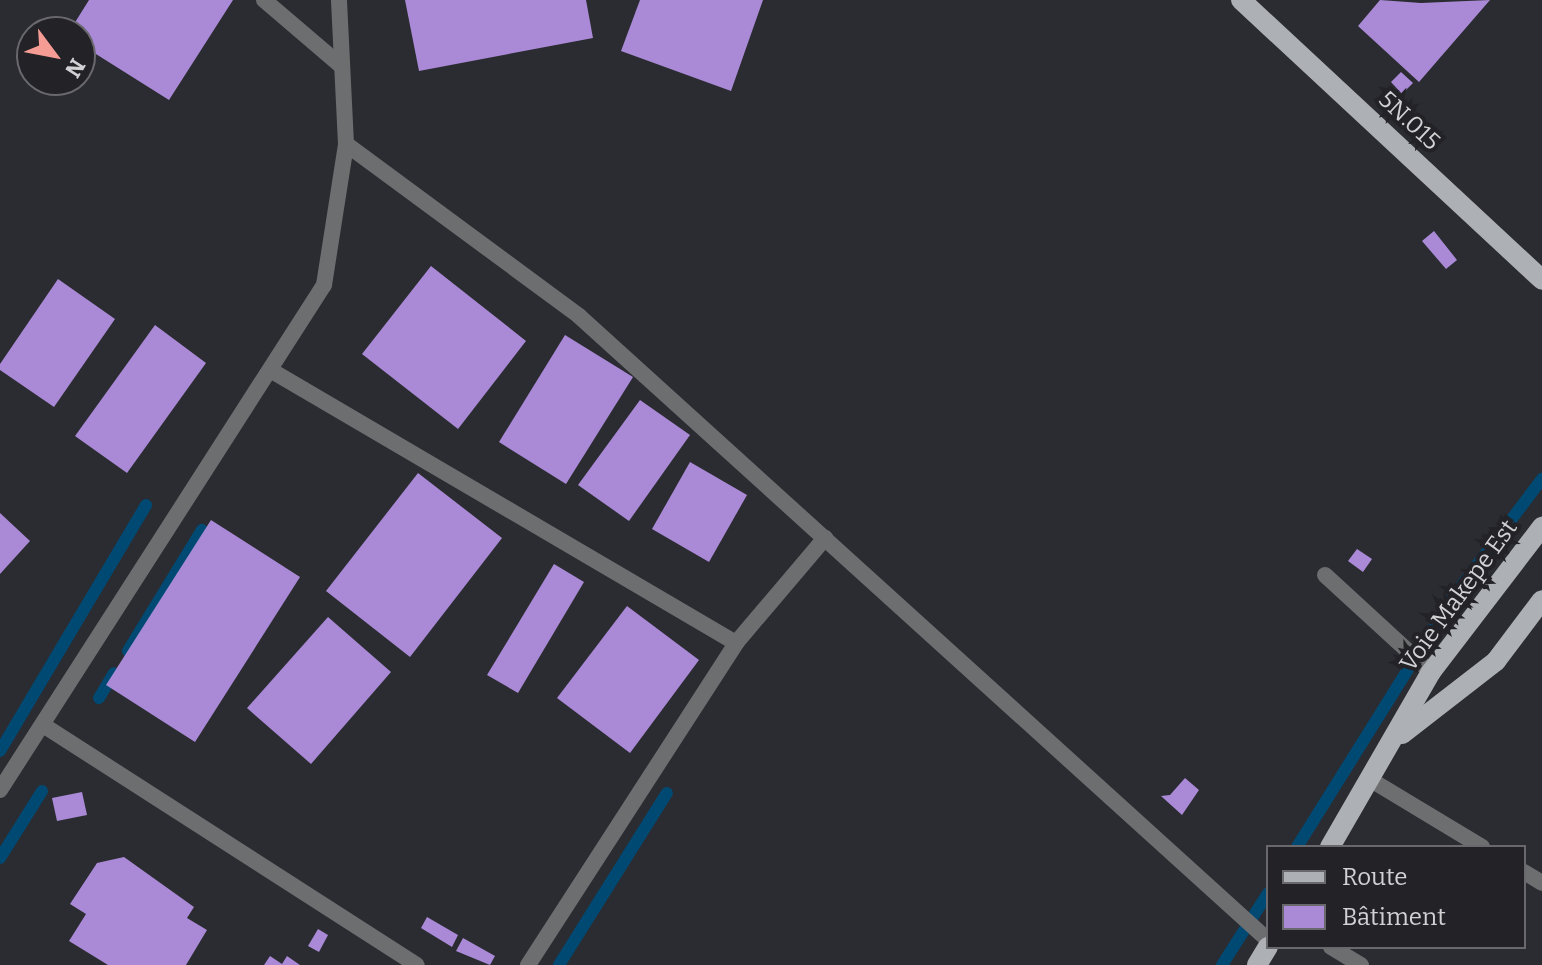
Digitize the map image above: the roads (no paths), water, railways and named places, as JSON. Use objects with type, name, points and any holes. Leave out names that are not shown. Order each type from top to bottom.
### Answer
[{"type":"main road","name":"5N.015","points":[[1241,0],[1542,280]]},
{"type":"main road","name":"Voie Makepe Est","points":[[1331,845],[1396,739],[1431,672],[1542,527]]},
{"type":"main road","name":"Voie Makepe Est","points":[[1396,739],[1496,661],[1542,600]]},
{"type":"street","points":[[264,0],[340,65]]},
{"type":"street","points":[[0,790],[272,371],[324,285],[346,144],[339,0]]},
{"type":"street","points":[[346,144],[579,316],[1266,938]]},
{"type":"street","points":[[272,371],[736,643]]},
{"type":"street","points":[[528,965],[736,643],[825,538]]},
{"type":"street","points":[[1325,575],[1431,672]]},
{"type":"street","points":[[43,725],[417,965]]},
{"type":"street","points":[[1371,780],[1479,845]]},
{"type":"street","points":[[1334,949],[1361,965]]},
{"type":"waterway","points":[[1298,845],[1453,597],[1542,479]]},
{"type":"waterway","points":[[0,751],[146,505]]},
{"type":"waterway","points":[[128,651],[202,530]]},
{"type":"waterway","points":[[99,698],[114,673]]},
{"type":"waterway","points":[[0,858],[42,791]]},
{"type":"waterway","points":[[559,965],[667,793]]},
{"type":"waterway","points":[[1222,965],[1266,896]]}]
